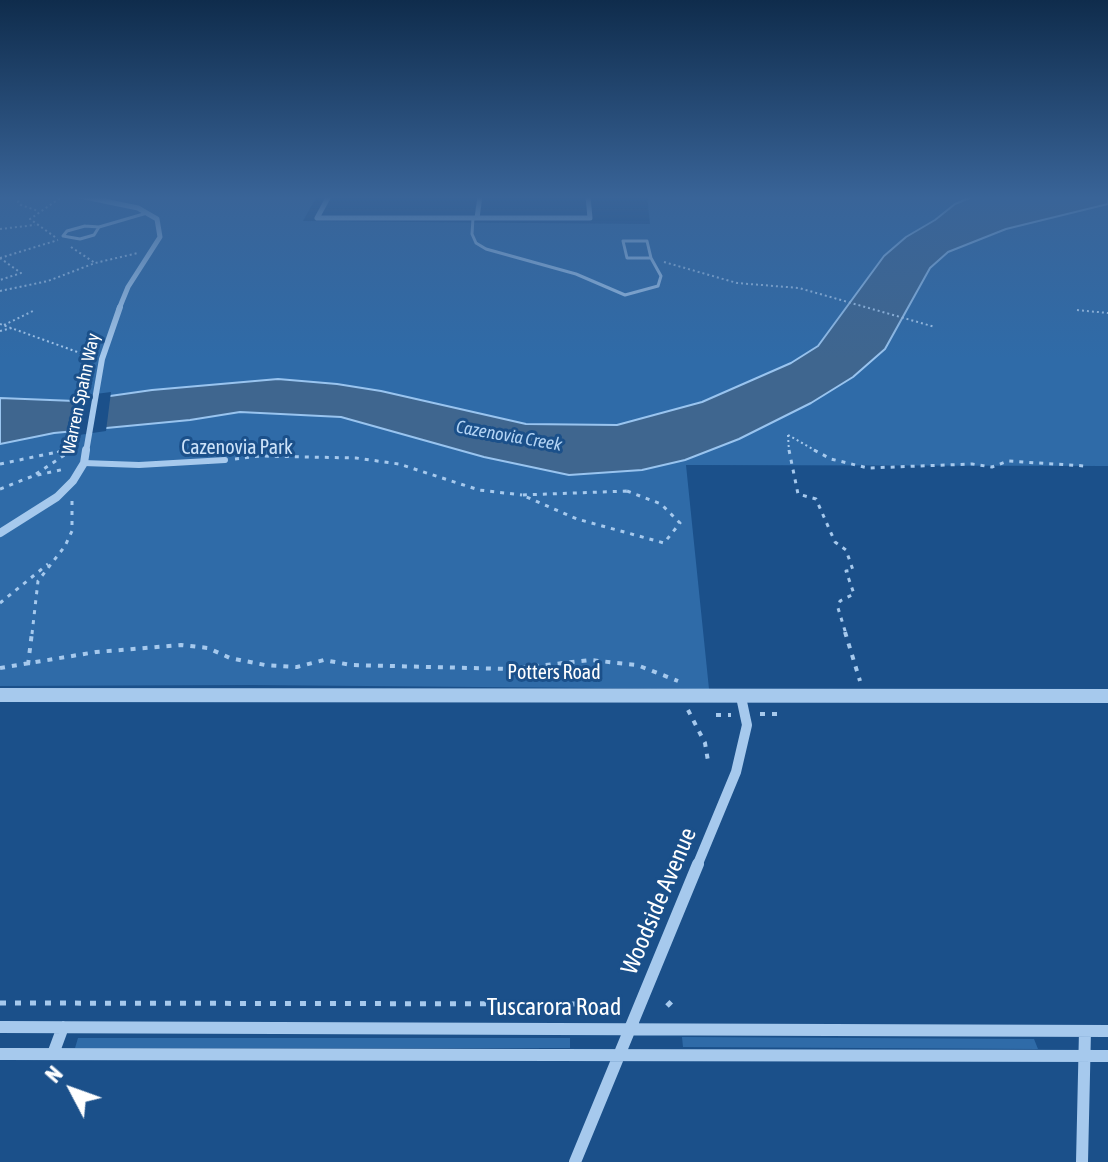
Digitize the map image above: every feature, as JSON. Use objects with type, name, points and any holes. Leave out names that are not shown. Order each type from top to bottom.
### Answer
[{"type":"street","name":"Warren Spahn Way","points":[[0,533],[57,497],[73,481],[84,463],[102,359],[120,304],[152,250]]},
{"type":"street","name":"Potters Road","points":[[0,695],[1108,696]]},
{"type":"street","name":"Woodside Avenue","points":[[575,1162],[736,772],[747,725],[741,697]]},
{"type":"street","name":"Tuscarora Road","points":[[0,1027],[1108,1031]]},
{"type":"street","points":[[53,1054],[63,1027]]},
{"type":"street","points":[[1082,1162],[1085,1031]]},
{"type":"street","points":[[0,1054],[1108,1056]]},
{"type":"lane","points":[[490,250],[576,274],[611,292],[641,293],[658,286],[661,276],[649,250]]},
{"type":"lane","points":[[625,250],[627,258],[651,258]]},
{"type":"lane","points":[[84,463],[139,465],[225,460]]},
{"type":"path","points":[[0,258],[24,250]]},
{"type":"path","points":[[0,292],[48,281],[119,255],[144,253]]},
{"type":"path","points":[[0,258],[21,273],[0,280]]},
{"type":"path","points":[[82,267],[89,259]]},
{"type":"path","points":[[662,261],[737,283],[799,288],[935,327]]},
{"type":"path","points":[[1077,310],[1108,313]]},
{"type":"path","points":[[1,325],[33,311]]},
{"type":"path","points":[[1,325],[93,358]]},
{"type":"path","points":[[0,331],[13,327]]},
{"type":"path","points":[[860,683],[838,608],[840,601],[854,594],[846,571],[853,570],[846,550],[835,542],[816,499],[798,494],[791,469],[788,435],[831,459],[868,468],[972,464],[992,467],[1008,461],[1085,466]]},
{"type":"path","points":[[0,464],[75,448],[33,476]]},
{"type":"path","points":[[225,460],[260,456],[356,458],[399,464],[479,490],[522,495],[627,491],[661,504],[680,523],[664,543],[577,519],[522,495]]},
{"type":"path","points":[[0,489],[33,476],[62,470]]},
{"type":"path","points":[[0,603],[65,546],[72,531],[73,491]]},
{"type":"path","points":[[28,665],[38,581],[51,561]]},
{"type":"path","points":[[0,668],[96,652],[181,645],[208,648],[230,658],[265,665],[297,667],[324,660],[351,665],[510,669],[590,660],[637,665],[683,683]]},
{"type":"path","points":[[760,714],[780,714]]},
{"type":"path","points":[[688,715],[705,743],[708,761]]},
{"type":"path","points":[[716,715],[731,715]]},
{"type":"path","points":[[667,1006],[673,1000]]},
{"type":"path","points":[[0,1003],[612,1004],[620,1012]]},
{"type":"green space","name":"Cazenovia Park","points":[[0,250],[1108,250],[1108,466],[686,465],[709,689],[0,686]]},
{"type":"green space","points":[[682,1037],[1034,1039],[1038,1049],[683,1047]]},
{"type":"green space","points":[[78,1038],[570,1038],[570,1048],[75,1048]]},
{"type":"water","name":"Cazenovia Creek","points":[[891,250],[952,250],[930,268],[885,349],[853,377],[811,403],[739,439],[685,460],[642,470],[569,475],[484,457],[341,417],[240,412],[54,433],[0,444],[0,398],[75,401],[152,390],[278,379],[381,391],[526,424],[617,425],[702,402],[791,363],[818,346]]},
{"type":"pier","points":[[111,392],[106,431],[72,436],[80,396]]}]
